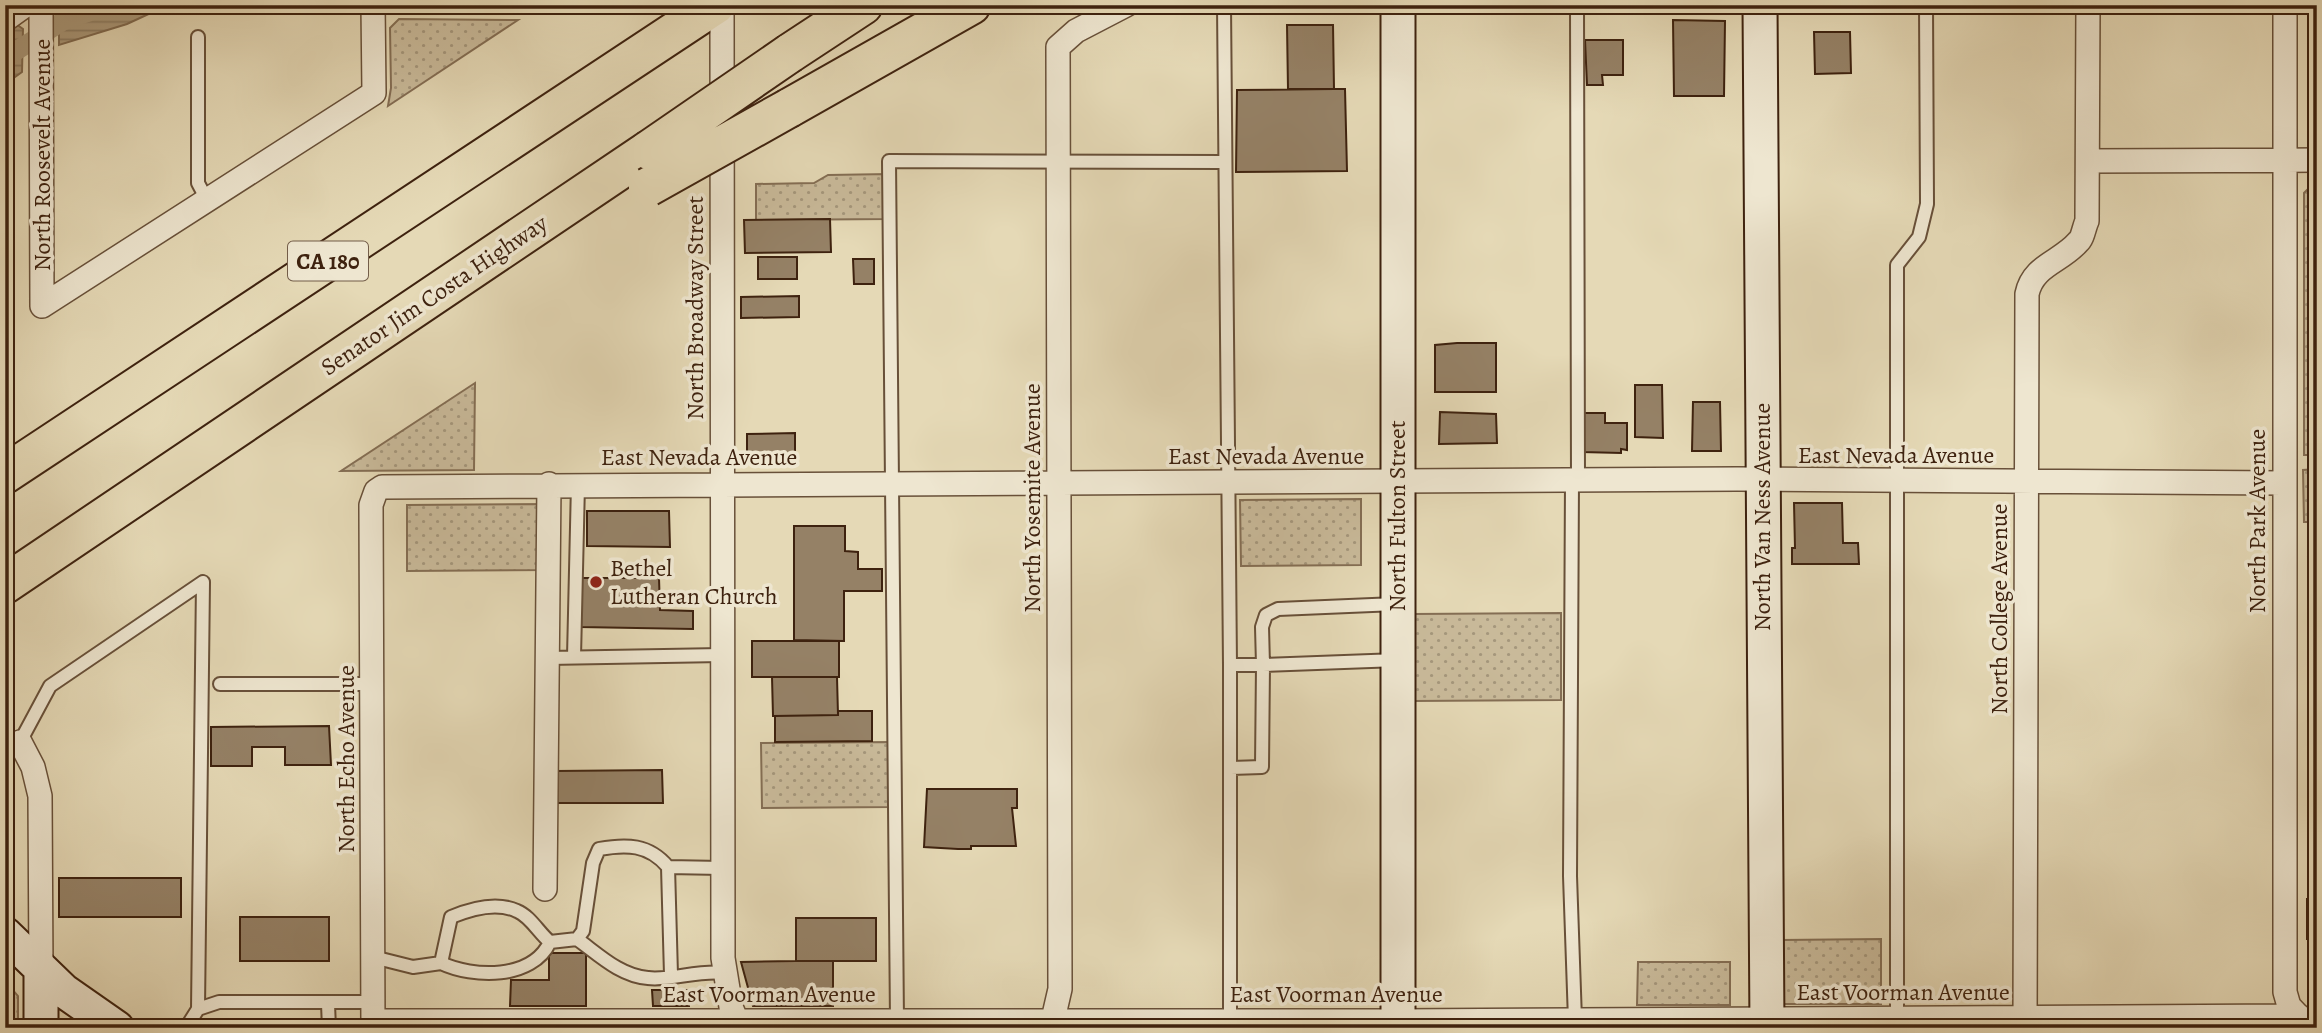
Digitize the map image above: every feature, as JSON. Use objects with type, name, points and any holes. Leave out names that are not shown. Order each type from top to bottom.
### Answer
[{"type":"highway","points":[[650,48],[698,5]]},
{"type":"highway","name":"CA 180","points":[[5,474],[715,5]]},
{"type":"highway","name":"Senator Jim Costa Highway","points":[[5,584],[863,5]]},
{"type":"highway","points":[[473,268],[648,187],[971,5]]},
{"type":"main road","name":"North Fulton Street","points":[[1398,5],[1398,1024]]},
{"type":"main road","name":"North Van Ness Avenue","points":[[1760,5],[1767,1023]]},
{"type":"main road","points":[[5,934],[41,972],[117,1028]]},
{"type":"main road","points":[[41,972],[41,1028]]},
{"type":"street","points":[[207,200],[374,93],[373,5]]},
{"type":"street","name":"North Broadway Street","points":[[722,5],[722,868],[724,973],[738,1024]]},
{"type":"street","name":"North Yosemite Avenue","points":[[1052,1024],[1060,989],[1058,47],[1076,32],[1126,5]]},
{"type":"street","name":"North College Avenue","points":[[2025,1023],[2026,294],[2029,282],[2042,268],[2080,242],[2087,221],[2088,5]]},
{"type":"street","name":"North Park Avenue","points":[[2285,5],[2285,992],[2289,1006],[2304,1022]]},
{"type":"street","points":[[5,20],[36,9]]},
{"type":"street","name":"North Roosevelt Avenue","points":[[36,9],[41,50],[42,306],[207,200]]},
{"type":"street","points":[[2088,161],[2317,160]]},
{"type":"street","name":"East Nevada Avenue","points":[[376,491],[390,486],[894,482],[1227,484],[1762,479],[2283,483]]},
{"type":"street","points":[[545,890],[550,484]]},
{"type":"street","name":"North Echo Avenue","points":[[373,1017],[371,505],[376,491]]},
{"type":"street","points":[[20,741],[33,767],[40,796],[41,972]]},
{"type":"street","name":"East Voorman Avenue","points":[[373,1017],[484,1024],[897,1021],[1052,1024],[1230,1020],[1398,1024],[1575,1020],[1767,1023],[1897,1018],[2025,1023],[2304,1022]]},
{"type":"lane","points":[[1224,5],[1231,768],[1230,1020]]},
{"type":"lane","points":[[1575,1020],[1570,876],[1577,5]]},
{"type":"lane","points":[[1897,1018],[1897,265],[1919,237],[1927,204],[1926,5]]},
{"type":"lane","points":[[198,37],[198,184],[207,200]]},
{"type":"lane","points":[[897,1021],[889,161],[1225,162]]},
{"type":"lane","points":[[574,657],[578,484]]},
{"type":"lane","points":[[20,741],[50,686],[202,582],[198,1009],[186,1028]]},
{"type":"lane","points":[[1231,768],[1262,767],[1262,627],[1266,615],[1278,610],[1398,603]]},
{"type":"lane","points":[[548,658],[722,654]]},
{"type":"lane","points":[[1230,665],[1398,660]]},
{"type":"lane","points":[[220,684],[372,684]]},
{"type":"lane","points":[[577,939],[583,931],[593,863],[599,849],[635,845],[660,857],[668,867],[671,975]]},
{"type":"lane","points":[[668,867],[722,868]]},
{"type":"lane","points":[[441,963],[451,917],[470,909],[501,907],[517,911],[550,942],[577,939],[615,968],[648,979],[671,975],[724,973]]},
{"type":"lane","points":[[373,957],[413,967],[441,963],[491,974],[509,971],[545,951],[550,942]]},
{"type":"lane","points":[[198,1009],[219,1002],[328,1004],[373,1017]]},
{"type":"lane","points":[[328,1004],[330,1028]]},
{"type":"shaded area","points":[[59,5],[168,5],[127,24],[59,45]]},
{"type":"shaded area","points":[[399,19],[518,20],[388,106],[391,88],[390,28]]},
{"type":"shaded area","points":[[16,24],[23,29],[22,72],[5,84],[5,32]]},
{"type":"shaded area","points":[[889,174],[889,219],[756,220],[756,184],[814,183],[828,175]]},
{"type":"shaded area","points":[[2311,186],[2317,186],[2317,455],[2304,455],[2304,193]]},
{"type":"shaded area","points":[[475,383],[474,470],[341,471]]},
{"type":"shaded area","points":[[2317,469],[2317,522],[2304,522],[2303,470]]},
{"type":"shaded area","points":[[1361,499],[1361,565],[1241,566],[1240,500]]},
{"type":"shaded area","points":[[550,504],[550,570],[407,571],[407,505]]},
{"type":"shaded area","points":[[1561,613],[1561,700],[1413,701],[1413,614]]},
{"type":"shaded area","points":[[891,742],[891,807],[762,808],[761,743]]},
{"type":"shaded area","points":[[5,814],[14,823],[14,894],[5,884]]},
{"type":"shaded area","points":[[1881,939],[1881,1004],[1782,1004],[1782,940]]},
{"type":"shaded area","points":[[1638,962],[1730,962],[1730,1005],[1637,1005]]},
{"type":"shaded area","points":[[5,981],[18,996],[18,1028],[5,1028]]},
{"type":"building","points":[[1673,20],[1725,21],[1724,96],[1674,96]]},
{"type":"building","points":[[1287,25],[1333,25],[1334,89],[1288,89]]},
{"type":"building","points":[[1814,32],[1850,32],[1851,73],[1815,74]]},
{"type":"building","points":[[1585,40],[1623,40],[1623,75],[1602,75],[1603,85],[1587,85]]},
{"type":"building","points":[[1345,89],[1347,171],[1236,172],[1237,90]]},
{"type":"building","points":[[830,219],[831,252],[745,253],[744,220]]},
{"type":"building","points":[[758,257],[797,257],[797,279],[758,279]]},
{"type":"building","points":[[853,259],[874,259],[874,284],[854,284]]},
{"type":"building","points":[[799,296],[799,317],[741,318],[741,297]]},
{"type":"building","points":[[1496,343],[1496,392],[1435,392],[1435,345]]},
{"type":"building","points":[[1635,385],[1662,385],[1663,438],[1635,437]]},
{"type":"building","points":[[1693,402],[1720,402],[1721,451],[1692,451]]},
{"type":"building","points":[[1440,412],[1496,414],[1497,443],[1439,444]]},
{"type":"building","points":[[1582,413],[1605,413],[1605,423],[1627,423],[1627,450],[1621,449],[1621,453],[1582,452]]},
{"type":"building","points":[[795,433],[795,461],[747,460],[747,434]]},
{"type":"building","points":[[1794,503],[1842,503],[1843,543],[1858,543],[1859,564],[1792,564],[1792,548],[1795,548]]},
{"type":"building","points":[[587,511],[669,511],[670,547],[587,546]]},
{"type":"building","points":[[2313,524],[2317,524],[2317,550],[2314,550]]},
{"type":"building","points":[[794,526],[845,526],[845,551],[858,552],[858,569],[882,569],[882,591],[844,591],[844,641],[794,640]]},
{"type":"building","points":[[2308,557],[2317,557],[2317,592],[2309,592]]},
{"type":"building","points":[[581,578],[659,578],[660,610],[693,611],[693,629],[580,627]]},
{"type":"building","points":[[752,641],[839,641],[839,677],[752,677]]},
{"type":"building","points":[[772,677],[837,677],[838,715],[773,716]]},
{"type":"building","points":[[2310,691],[2317,691],[2317,729],[2311,729]]},
{"type":"building","points":[[838,711],[872,711],[872,741],[775,742],[775,716],[838,715]]},
{"type":"building","points":[[329,726],[331,765],[285,765],[285,747],[252,747],[252,766],[211,766],[211,727]]},
{"type":"building","points":[[2311,761],[2317,761],[2317,825],[2311,825]]},
{"type":"building","points":[[662,770],[663,803],[556,803],[556,771]]},
{"type":"building","points":[[927,789],[1017,789],[1017,808],[1012,808],[1016,846],[971,846],[971,849],[924,847]]},
{"type":"building","points":[[2308,851],[2317,851],[2317,892],[2308,892]]},
{"type":"building","points":[[59,878],[181,878],[181,917],[59,917]]},
{"type":"building","points":[[2307,899],[2317,899],[2317,939],[2307,939]]},
{"type":"building","points":[[240,917],[329,917],[329,961],[240,961]]},
{"type":"building","points":[[796,918],[876,918],[876,961],[796,961]]},
{"type":"building","points":[[549,953],[586,953],[586,1006],[510,1006],[511,980],[549,980]]},
{"type":"building","points":[[833,961],[833,1006],[753,1006],[741,962]]},
{"type":"building","points":[[652,990],[689,990],[689,1006],[653,1006]]},
{"type":"waterway","points":[[5,58],[63,21],[109,5]]},
{"type":"place","name":"Bethel Lutheran Church","points":[[596,582]]}]
